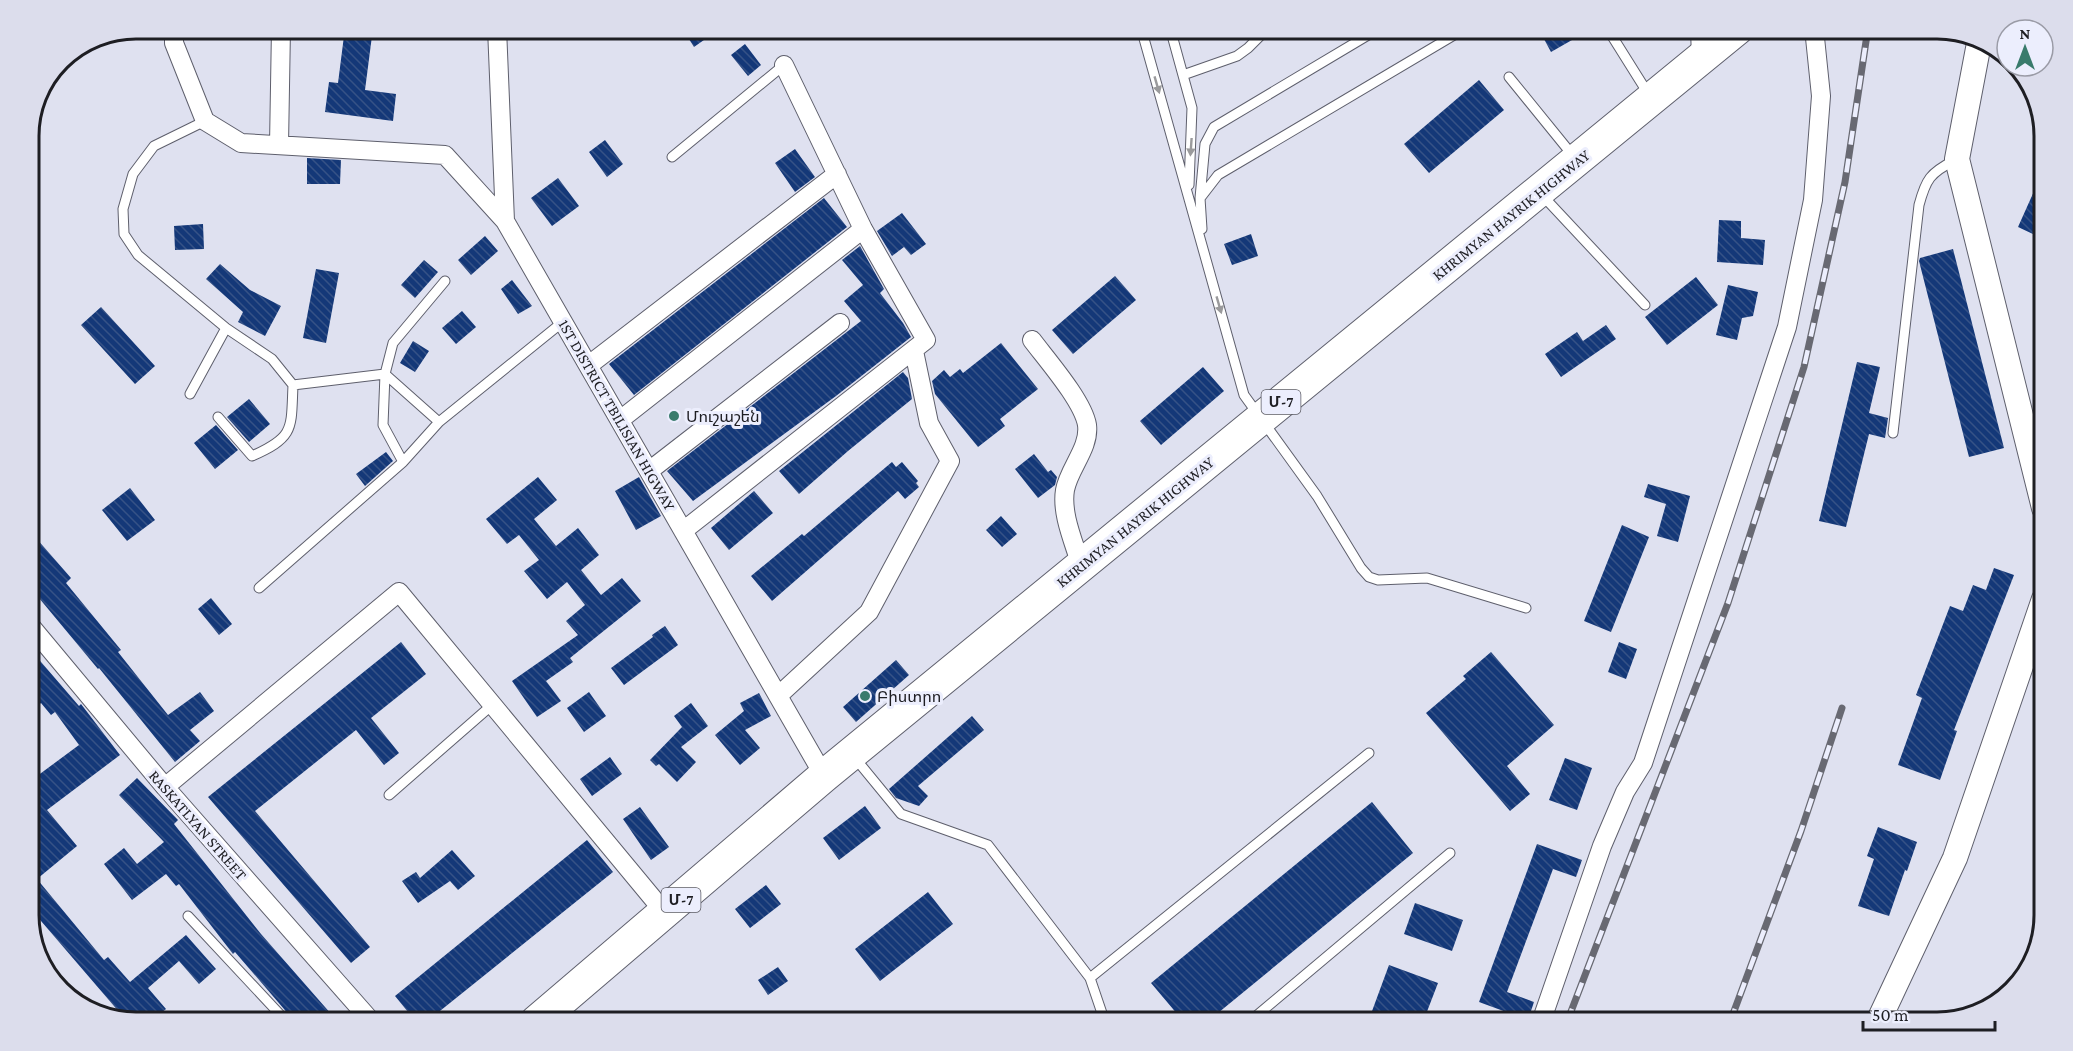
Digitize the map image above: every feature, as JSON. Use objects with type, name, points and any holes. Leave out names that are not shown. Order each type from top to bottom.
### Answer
[{"type":"highway","name":"KHRIMYAN HAYRIK HIGHWAY","points":[[549,1012],[824,776],[1652,99],[1700,44]]},
{"type":"street","points":[[174,39],[205,121],[241,142],[445,155],[505,220]]},
{"type":"street","points":[[279,145],[280,39]]},
{"type":"street","name":"1ST DISTRICT TBILISIAN HIGWAY","points":[[497,39],[505,220],[590,364],[824,776]]},
{"type":"street","points":[[1545,1012],[1602,846],[1625,792],[1643,763],[1787,327],[1814,200],[1821,96],[1815,39]]},
{"type":"street","points":[[1978,48],[1957,159],[2034,468]]},
{"type":"street","points":[[683,531],[926,340],[863,229],[784,65]]},
{"type":"street","points":[[590,364],[837,174]]},
{"type":"street","points":[[620,420],[863,229]]},
{"type":"street","points":[[649,471],[840,323]]},
{"type":"street","points":[[1032,340],[1077,401],[1087,425],[1084,444],[1065,489],[1065,508],[1081,566]]},
{"type":"street","points":[[778,696],[869,612],[950,461],[929,423],[914,351]]},
{"type":"street","points":[[165,787],[399,592],[665,914]]},
{"type":"street","points":[[1883,1012],[1955,858],[2034,628]]},
{"type":"street","name":"RASKATLYAN STREET","points":[[39,636],[165,787],[362,1012]]},
{"type":"lane","points":[[1145,39],[1244,395],[1317,496],[1361,568],[1369,577],[1390,581],[1427,578],[1526,608]]},
{"type":"lane","points":[[1173,39],[1192,108],[1188,194]]},
{"type":"lane","points":[[1183,75],[1237,56],[1257,39]]},
{"type":"lane","points":[[1203,249],[1200,198],[1205,144],[1214,127],[1362,39]]},
{"type":"lane","points":[[1200,198],[1218,175],[1447,39]]},
{"type":"lane","points":[[1614,39],[1652,99]]},
{"type":"lane","points":[[672,157],[784,65]]},
{"type":"lane","points":[[1509,77],[1577,161]]},
{"type":"lane","points":[[205,121],[154,146],[133,174],[123,208],[124,234],[138,255],[226,328],[272,359],[293,385],[291,426],[274,446],[252,456],[218,417]]},
{"type":"lane","points":[[1893,433],[1919,205],[1924,184],[1935,171],[1957,159]]},
{"type":"lane","points":[[1539,192],[1645,305]]},
{"type":"lane","points":[[403,462],[383,425],[385,375],[393,342],[445,281]]},
{"type":"lane","points":[[260,588],[403,462],[439,422],[564,321]]},
{"type":"lane","points":[[190,394],[226,328]]},
{"type":"lane","points":[[293,385],[385,375],[439,422]]},
{"type":"lane","points":[[389,795],[492,705]]},
{"type":"lane","points":[[1089,978],[1369,753]]},
{"type":"lane","points":[[852,754],[901,814],[988,845],[1089,978],[1101,1012]]},
{"type":"lane","points":[[1262,1012],[1450,853]]},
{"type":"lane","points":[[188,916],[277,1012]]},
{"type":"building","points":[[344,39],[372,39],[365,90],[396,94],[393,121],[325,112],[329,82],[338,83]]},
{"type":"building","points":[[689,39],[705,39],[694,47]]},
{"type":"building","points":[[1544,39],[1574,39],[1551,52]]},
{"type":"building","points":[[745,44],[761,65],[748,76],[731,55]]},
{"type":"building","points":[[1479,80],[1504,110],[1429,173],[1404,144]]},
{"type":"building","points":[[605,140],[623,164],[607,177],[589,152]]},
{"type":"building","points":[[795,149],[815,177],[795,192],[775,163]]},
{"type":"building","points":[[307,158],[341,160],[340,184],[307,184]]},
{"type":"building","points":[[558,178],[579,206],[552,226],[531,198]]},
{"type":"building","points":[[2034,191],[2034,235],[2018,227]]},
{"type":"building","points":[[824,198],[847,227],[634,395],[609,364]]},
{"type":"building","points":[[902,213],[926,244],[911,255],[904,247],[892,256],[877,231]]},
{"type":"building","points":[[1719,220],[1741,221],[1741,238],[1765,240],[1763,265],[1717,262]]},
{"type":"building","points":[[203,224],[204,249],[175,250],[174,226]]},
{"type":"building","points":[[1251,234],[1258,256],[1232,265],[1224,244]]},
{"type":"building","points":[[485,236],[498,251],[471,275],[458,260]]},
{"type":"building","points":[[860,246],[884,289],[880,293],[911,337],[836,396],[693,501],[667,471],[861,321],[844,301],[863,285],[842,260]]},
{"type":"building","points":[[1953,249],[2004,448],[1969,457],[1919,261],[1920,258]]},
{"type":"building","points":[[424,260],[438,272],[415,298],[401,285]]},
{"type":"building","points":[[220,264],[250,290],[281,306],[265,336],[238,322],[243,312],[206,279]]},
{"type":"building","points":[[316,269],[339,273],[326,343],[303,338]]},
{"type":"building","points":[[1115,276],[1136,300],[1073,354],[1052,330]]},
{"type":"building","points":[[1696,277],[1718,305],[1667,345],[1645,317]]},
{"type":"building","points":[[512,280],[532,306],[518,314],[501,289]]},
{"type":"building","points":[[1728,285],[1758,292],[1753,316],[1742,318],[1737,340],[1716,335]]},
{"type":"building","points":[[101,307],[155,366],[135,384],[81,325]]},
{"type":"building","points":[[462,311],[476,327],[456,344],[442,328]]},
{"type":"building","points":[[1606,325],[1616,339],[1561,377],[1545,354],[1577,332],[1583,341]]},
{"type":"building","points":[[413,341],[429,351],[415,372],[400,363]]},
{"type":"building","points":[[1001,343],[1038,389],[1000,419],[1005,426],[978,447],[935,394],[932,381],[944,370],[950,377],[960,369],[963,373]]},
{"type":"building","points":[[1857,362],[1880,367],[1869,413],[1888,418],[1885,438],[1869,434],[1846,527],[1819,521]]},
{"type":"building","points":[[1203,367],[1224,391],[1161,445],[1140,421]]},
{"type":"building","points":[[903,372],[908,378],[912,399],[799,494],[779,471]]},
{"type":"building","points":[[249,399],[270,424],[249,442],[227,417]]},
{"type":"building","points":[[216,425],[238,450],[215,469],[194,443]]},
{"type":"building","points":[[386,452],[393,461],[365,486],[356,474]]},
{"type":"building","points":[[1034,454],[1048,472],[1051,470],[1057,477],[1055,485],[1038,498],[1015,469]]},
{"type":"building","points":[[892,462],[896,467],[902,462],[918,481],[916,483],[919,487],[905,499],[898,491],[772,601],[751,576],[802,534],[804,536]]},
{"type":"building","points":[[538,477],[557,500],[534,519],[556,546],[578,528],[599,555],[581,570],[601,595],[622,578],[641,601],[570,658],[573,662],[546,681],[561,701],[537,717],[512,681],[578,635],[566,621],[585,605],[567,582],[547,599],[524,571],[539,560],[519,535],[507,544],[486,519]]},
{"type":"building","points":[[639,477],[661,516],[636,530],[615,491]]},
{"type":"building","points":[[1648,484],[1690,496],[1678,542],[1657,536],[1666,504],[1644,497]]},
{"type":"building","points":[[130,488],[155,520],[127,541],[102,510]]},
{"type":"building","points":[[754,491],[773,513],[729,550],[711,528]]},
{"type":"building","points":[[1001,516],[1017,534],[1002,547],[986,530]]},
{"type":"building","points":[[1622,525],[1649,537],[1611,632],[1584,621]]},
{"type":"building","points":[[39,541],[71,578],[66,583],[121,650],[118,652],[168,715],[200,692],[214,711],[190,730],[200,741],[175,762],[39,598]]},
{"type":"building","points":[[1994,568],[2014,575],[1954,730],[1957,731],[1940,780],[1898,765],[1922,698],[1916,695],[1950,606],[1963,611],[1973,585],[1986,590]]},
{"type":"building","points":[[211,598],[232,624],[219,635],[198,609]]},
{"type":"building","points":[[665,626],[678,645],[624,685],[611,668]]},
{"type":"building","points":[[401,642],[426,674],[371,718],[399,753],[384,765],[356,730],[255,811],[370,947],[351,963],[208,797]]},
{"type":"building","points":[[1619,642],[1637,649],[1626,679],[1608,672]]},
{"type":"building","points":[[1491,652],[1554,725],[1507,766],[1530,794],[1510,811],[1426,713],[1466,679],[1463,676]]},
{"type":"building","points":[[39,660],[79,706],[81,704],[120,755],[47,810],[77,846],[39,877],[39,775],[79,745],[55,712],[51,715],[41,703],[39,705]]},
{"type":"building","points":[[896,660],[909,675],[856,722],[843,707]]},
{"type":"building","points":[[589,692],[606,716],[584,732],[567,708]]},
{"type":"building","points":[[759,693],[771,716],[745,730],[760,748],[740,765],[715,735],[744,711],[740,703]]},
{"type":"building","points":[[691,703],[708,726],[681,747],[696,762],[677,782],[659,764],[656,766],[650,760],[682,727],[674,716]]},
{"type":"building","points":[[972,716],[984,730],[918,786],[928,796],[919,806],[896,798],[889,789]]},
{"type":"building","points":[[610,757],[622,774],[592,796],[580,779]]},
{"type":"building","points":[[1565,758],[1592,768],[1577,810],[1549,800]]},
{"type":"building","points":[[137,778],[178,820],[174,824],[261,934],[329,1012],[287,1012],[235,952],[233,954],[179,884],[176,886],[166,874],[132,900],[104,864],[124,848],[137,864],[164,842],[119,795]]},
{"type":"building","points":[[1372,802],[1413,853],[1219,1012],[1176,1012],[1151,983]]},
{"type":"building","points":[[865,806],[881,828],[839,860],[823,838]]},
{"type":"building","points":[[640,807],[669,847],[651,860],[623,819]]},
{"type":"building","points":[[1878,827],[1917,842],[1889,916],[1858,906],[1874,859],[1867,856]]},
{"type":"building","points":[[587,840],[613,872],[439,1012],[408,1012],[395,996]]},
{"type":"building","points":[[1537,844],[1582,860],[1576,877],[1553,869],[1507,992],[1534,1002],[1531,1012],[1506,1012],[1479,1002]]},
{"type":"building","points":[[452,850],[475,876],[458,890],[450,881],[418,903],[402,881],[416,872],[420,878]]},
{"type":"building","points":[[39,881],[104,960],[108,957],[130,982],[186,935],[216,969],[199,984],[179,961],[148,988],[166,1009],[162,1012],[117,1010],[39,919]]},
{"type":"building","points":[[766,885],[781,904],[750,928],[735,909]]},
{"type":"building","points":[[928,892],[953,924],[880,981],[855,949]]},
{"type":"building","points":[[1415,903],[1463,920],[1452,951],[1404,934]]},
{"type":"building","points":[[1389,965],[1438,983],[1427,1012],[1372,1012]]},
{"type":"building","points":[[778,967],[788,981],[768,995],[758,980]]},
{"type":"railway","points":[[1571,1012],[1728,603],[1804,367],[1845,182],[1866,39]]},
{"type":"railway","points":[[1734,1012],[1801,831],[1842,708]]},
{"type":"place","name":"Մուշաշեն","points":[[674,416]]},
{"type":"place","name":"Բիստրո","points":[[865,696]]}]
